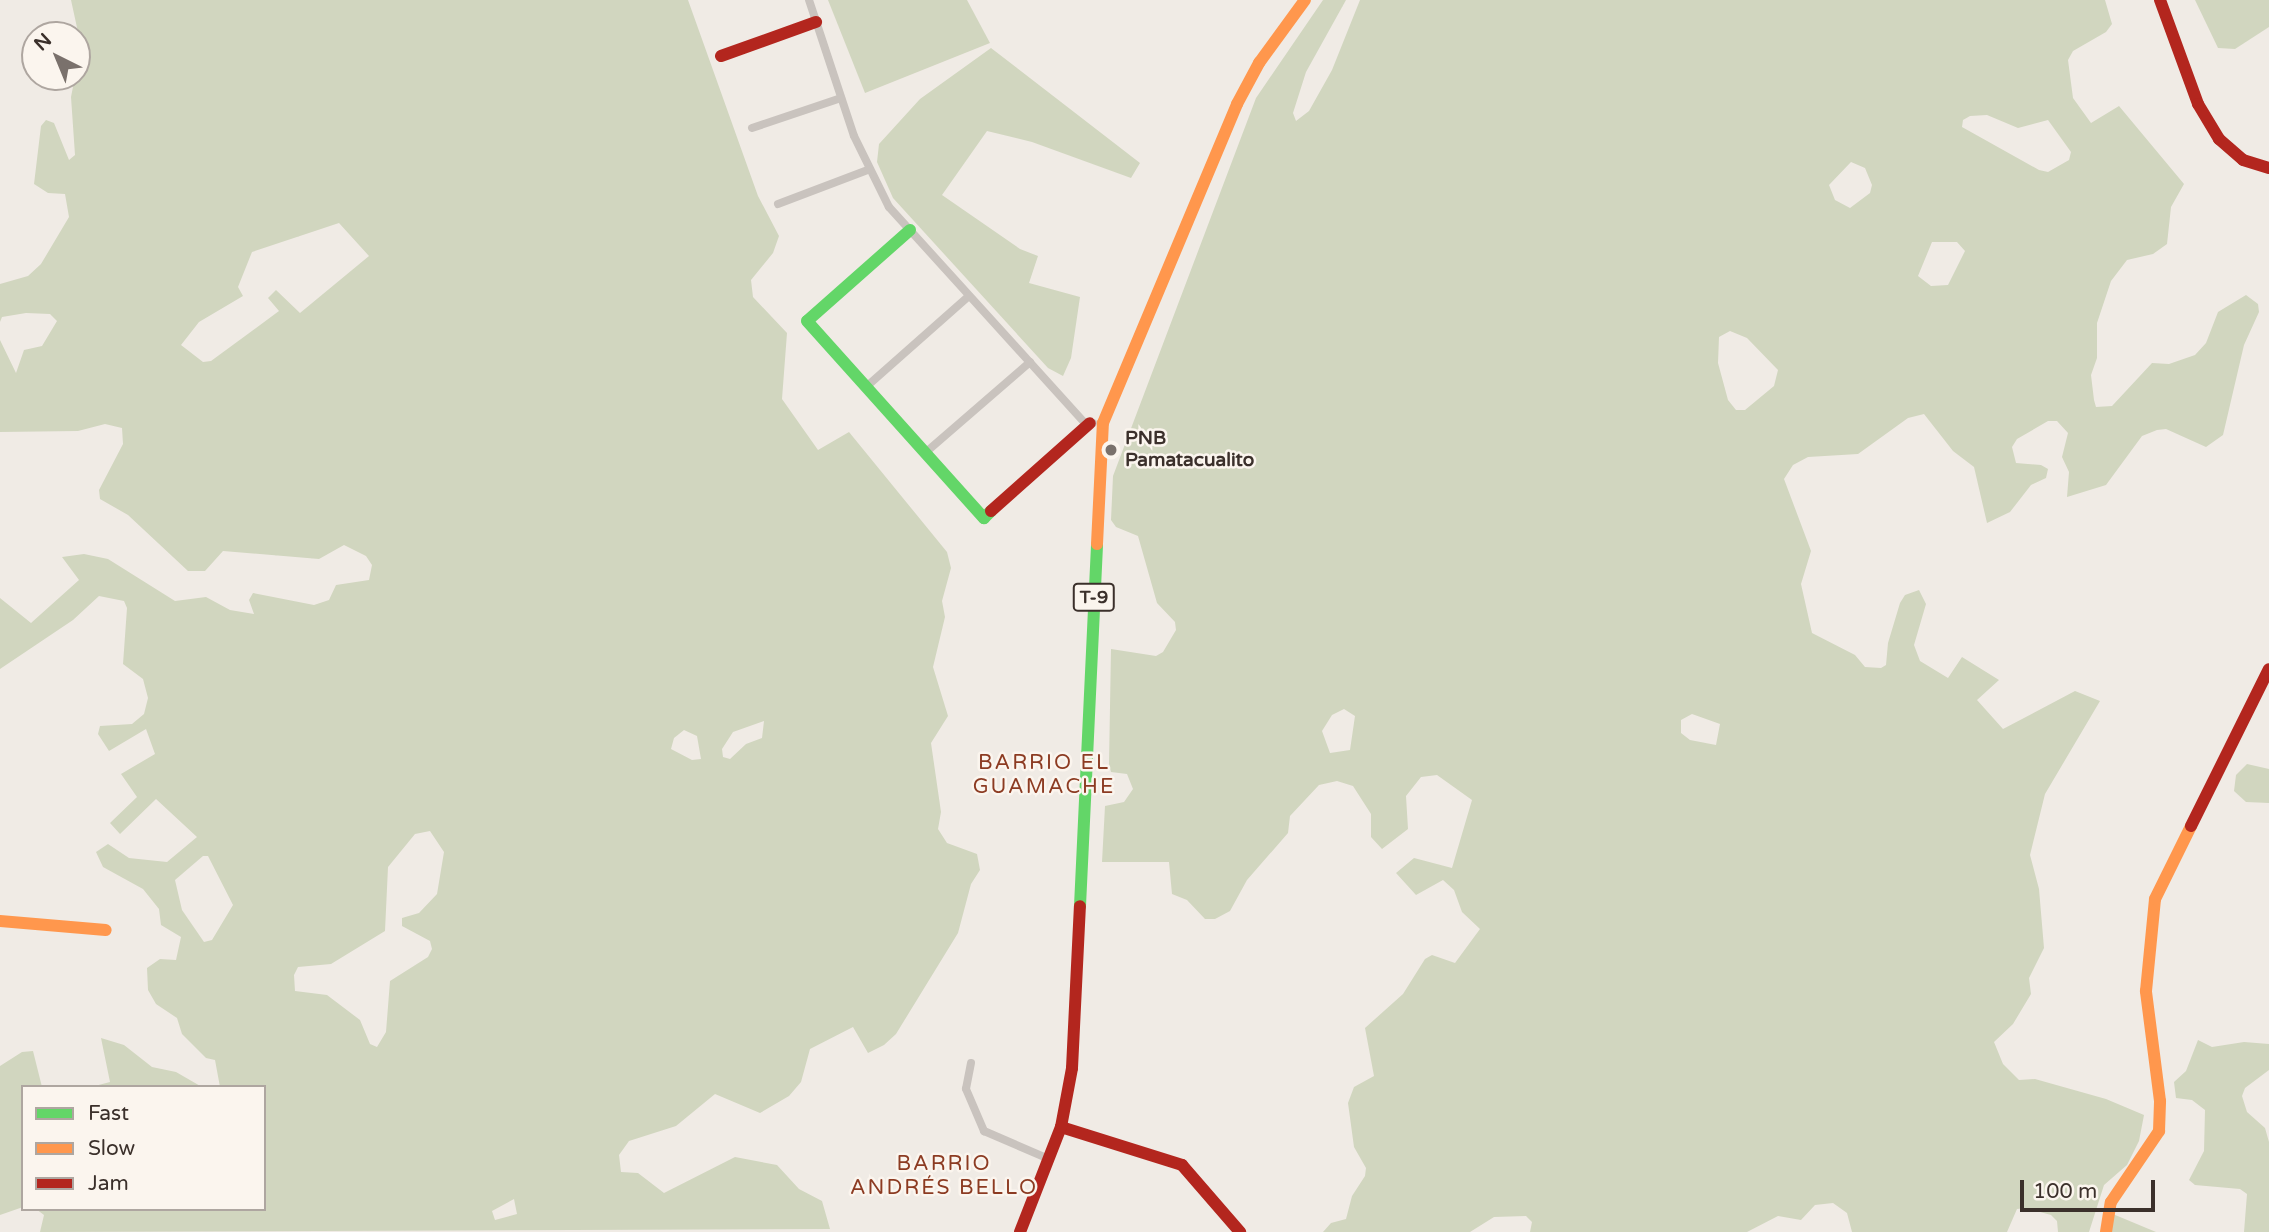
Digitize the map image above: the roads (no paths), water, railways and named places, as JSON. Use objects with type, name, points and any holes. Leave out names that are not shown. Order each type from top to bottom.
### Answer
[{"type":"main road","name":"T-9","points":[[1020,1232],[1061,1127],[1072,1068],[1097,423],[1237,104],[1259,63],[1305,0]]},
{"type":"main road","points":[[2160,0],[2198,104],[2219,139],[2242,160],[2269,168]]},
{"type":"main road","points":[[721,56],[816,22]]},
{"type":"main road","points":[[909,230],[807,321],[984,518],[1097,423]]},
{"type":"main road","points":[[2106,1232],[2111,1202],[2159,1131],[2160,1101],[2146,990],[2155,899],[2269,668]]},
{"type":"main road","points":[[0,921],[106,930]]},
{"type":"main road","points":[[1061,1127],[1182,1165],[1240,1232]]},
{"type":"street","points":[[809,0],[841,98],[889,207],[1084,422],[1097,423]]},
{"type":"street","points":[[752,128],[841,98]]},
{"type":"street","points":[[778,204],[870,169]]},
{"type":"street","points":[[866,387],[969,296]]},
{"type":"street","points":[[925,453],[1030,362]]},
{"type":"street","points":[[971,1063],[966,1089],[984,1131],[1049,1159]]},
{"type":"place","name":"PNB Pamatacualito","points":[[1111,450]]},
{"type":"district","name":"BARRIO EL GUAMACHE","points":[[1044,775]]},
{"type":"district","name":"BARRIO ANDRÉS BELLO","points":[[944,1176]]}]
